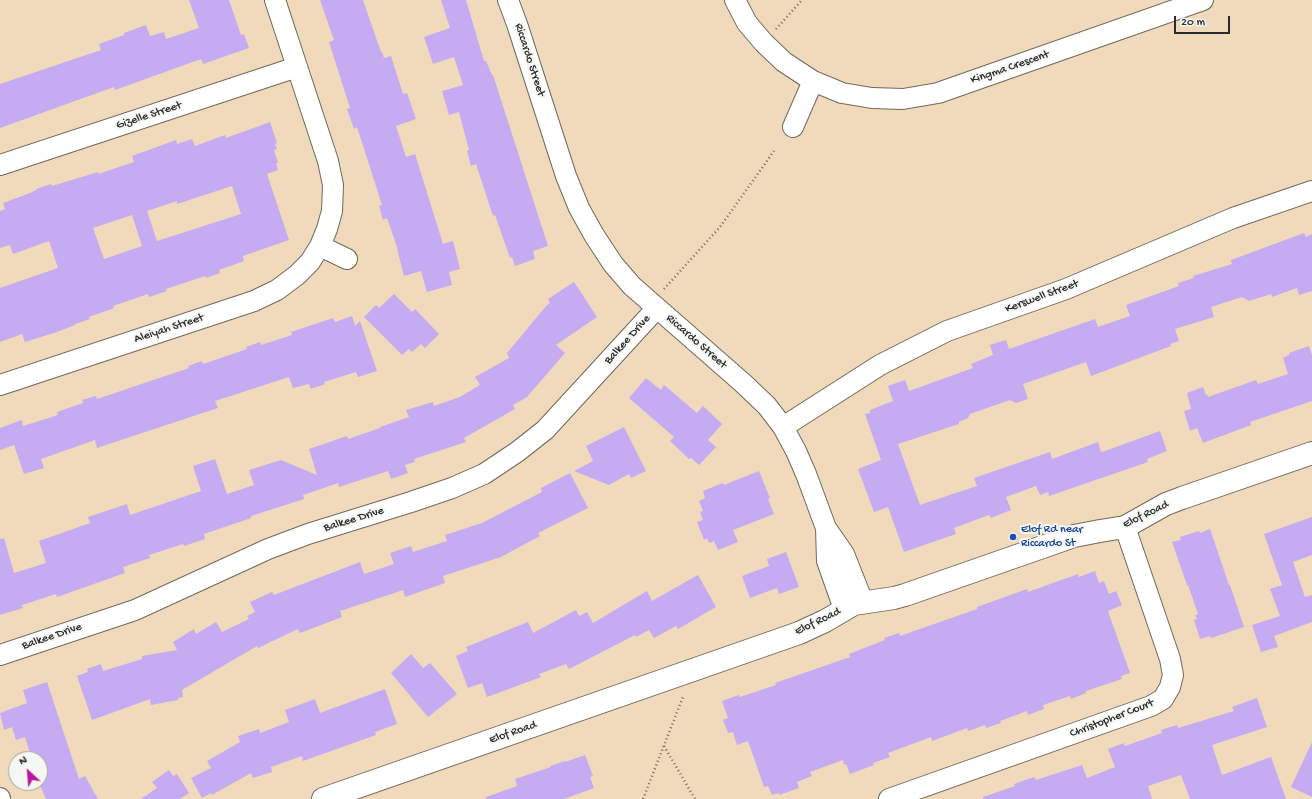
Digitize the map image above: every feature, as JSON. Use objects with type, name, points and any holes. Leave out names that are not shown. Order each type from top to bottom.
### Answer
[{"type":"street","name":"Aleiyah Street","points":[[0,385],[254,301],[278,290],[297,275],[310,262],[320,246],[327,229],[332,211],[333,185],[328,161],[275,0]]},
{"type":"street","name":"Riccardo Street","points":[[508,0],[520,32],[566,176],[579,208],[594,235],[613,264],[632,286],[744,384],[767,406],[783,427],[806,474],[826,528],[827,561],[854,606]]},
{"type":"street","name":"Kingma Crescent","points":[[735,0],[747,23],[764,43],[784,62],[813,81],[842,93],[872,98],[903,98],[938,93],[1203,0]]},
{"type":"street","name":"Gizelle Street","points":[[0,165],[297,67]]},
{"type":"street","points":[[793,127],[813,81]]},
{"type":"street","name":"Kerswell Street","points":[[783,427],[880,365],[947,331],[1066,289],[1234,218],[1312,191]]},
{"type":"street","points":[[320,246],[347,259]]},
{"type":"street","name":"Balkee Drive","points":[[0,655],[135,610],[236,563],[308,534],[411,502],[452,488],[484,474],[517,452],[545,430],[656,308]]},
{"type":"street","name":"Elof Road","points":[[323,799],[799,633],[854,606],[905,595],[1074,536],[1125,527],[1166,504],[1312,453]]},
{"type":"street","name":"Christopher Court","points":[[889,799],[1151,706],[1163,699],[1170,687],[1173,675],[1170,659],[1125,527]]},
{"type":"path","points":[[764,43],[802,0]]},
{"type":"path","points":[[664,289],[720,227],[774,151]]},
{"type":"path","points":[[643,799],[683,697]]},
{"type":"path","points":[[664,745],[696,799]]},
{"type":"building","points":[[189,0],[229,0],[241,35],[244,34],[249,48],[203,64],[201,59],[115,90],[114,87],[0,128],[0,84],[101,50],[99,44],[146,25],[150,36],[164,32],[166,39],[199,28]]},
{"type":"building","points":[[320,0],[363,0],[384,58],[391,56],[403,94],[407,93],[416,119],[396,126],[406,157],[415,154],[443,244],[453,241],[460,269],[449,272],[452,285],[427,292],[421,271],[404,276],[396,244],[387,218],[383,220],[379,206],[382,205],[357,127],[354,129],[347,109],[350,108],[329,42],[334,40]]},
{"type":"building","points":[[441,0],[466,0],[484,61],[486,61],[493,75],[548,246],[533,251],[535,259],[515,266],[512,257],[510,258],[495,215],[493,216],[476,164],[471,166],[467,151],[469,150],[459,112],[449,115],[442,91],[463,85],[454,57],[433,64],[424,37],[450,28]]},
{"type":"building","points":[[270,122],[277,143],[275,144],[277,149],[274,150],[278,163],[276,163],[278,170],[267,174],[289,240],[243,256],[244,261],[219,270],[220,273],[206,278],[205,276],[166,289],[167,291],[149,297],[148,294],[113,306],[114,308],[89,317],[90,319],[57,332],[25,342],[22,334],[0,342],[0,288],[58,268],[49,241],[13,254],[10,245],[0,248],[0,211],[5,209],[3,203],[51,184],[52,186],[98,172],[98,174],[134,162],[132,156],[176,140],[177,144],[192,139],[195,146],[225,135],[226,138]],"holes":[[[232,186],[241,214],[157,241],[147,211],[177,201],[177,204]],[[132,215],[142,246],[104,259],[93,228]]]},
{"type":"building","points":[[1304,233],[1306,237],[1312,234],[1312,291],[1299,295],[1297,288],[1272,297],[1271,294],[1249,301],[1242,297],[1211,307],[1214,317],[1175,329],[1179,341],[1170,344],[1171,346],[1091,376],[1086,362],[1023,384],[1028,399],[1016,403],[1010,400],[970,414],[968,418],[959,422],[959,424],[898,444],[920,505],[977,486],[974,478],[1050,452],[1052,459],[1098,442],[1101,452],[1160,431],[1167,451],[1147,459],[1148,462],[1049,496],[1048,492],[1040,495],[1036,486],[1006,497],[1011,510],[991,518],[989,515],[954,528],[956,534],[904,552],[888,507],[874,512],[858,469],[881,460],[865,414],[870,413],[870,410],[893,401],[888,386],[905,380],[909,391],[973,368],[971,364],[993,355],[990,345],[1006,340],[1009,349],[1095,319],[1098,327],[1130,316],[1126,305],[1179,286],[1178,283],[1194,278],[1193,276],[1232,264],[1231,260]]},
{"type":"building","points":[[574,282],[597,317],[556,345],[565,353],[527,397],[513,405],[515,409],[464,438],[466,442],[414,459],[415,462],[405,465],[408,473],[391,479],[388,471],[339,487],[338,483],[303,495],[304,499],[251,516],[251,518],[204,534],[205,539],[184,546],[183,544],[149,555],[150,558],[123,567],[125,573],[57,597],[56,594],[22,605],[23,608],[0,615],[0,539],[4,538],[14,573],[46,563],[39,541],[90,523],[88,517],[127,504],[130,515],[201,491],[193,466],[215,459],[227,494],[254,485],[249,470],[281,460],[317,475],[309,449],[347,436],[348,439],[380,428],[409,417],[406,410],[433,402],[434,406],[460,397],[480,385],[475,377],[509,358],[507,353],[550,303],[548,299]]},
{"type":"building","points":[[394,294],[412,312],[415,309],[439,334],[425,348],[421,344],[412,352],[409,349],[402,355],[364,317],[376,305],[379,308]]},
{"type":"building","points":[[352,316],[355,326],[360,321],[377,371],[358,377],[356,372],[324,382],[325,384],[311,389],[309,384],[293,388],[289,377],[215,401],[218,408],[97,448],[95,440],[41,459],[44,468],[24,474],[14,445],[0,450],[0,428],[22,420],[23,426],[58,415],[57,412],[83,403],[82,400],[96,396],[97,399],[189,368],[188,366],[202,361],[203,364],[247,349],[246,347],[260,342],[261,345],[292,335],[291,332],[333,318],[335,322]]},
{"type":"building","points":[[1309,346],[1312,355],[1312,401],[1250,422],[1251,425],[1203,443],[1197,428],[1190,431],[1184,411],[1191,409],[1187,393],[1203,387],[1208,397],[1256,380],[1258,384],[1288,374],[1283,358],[1289,355],[1289,353]]},
{"type":"building","points":[[646,378],[661,390],[664,385],[697,413],[703,406],[722,424],[708,440],[716,447],[699,465],[691,458],[689,459],[670,441],[674,437],[629,398]]},
{"type":"building","points":[[624,427],[646,471],[631,478],[629,474],[609,485],[574,471],[593,461],[586,446]]},
{"type":"building","points":[[759,471],[770,498],[768,499],[774,514],[733,530],[738,542],[718,550],[714,541],[709,543],[707,538],[704,540],[697,522],[703,520],[700,512],[703,511],[699,501],[705,498],[703,491],[723,483],[724,485]]},
{"type":"building","points":[[570,473],[588,508],[538,533],[540,536],[501,557],[443,576],[445,583],[405,597],[403,590],[340,611],[342,617],[300,633],[298,629],[258,648],[257,646],[182,690],[183,697],[178,698],[178,700],[151,705],[150,699],[92,720],[77,676],[88,672],[87,669],[101,664],[103,671],[142,659],[142,656],[177,650],[173,642],[194,629],[196,634],[216,622],[222,632],[249,619],[247,616],[255,612],[250,602],[272,592],[274,595],[360,562],[364,574],[394,564],[390,553],[411,546],[413,552],[447,541],[445,535],[482,523],[542,492],[541,488]]},
{"type":"building","points":[[1312,517],[1312,555],[1293,562],[1305,597],[1312,595],[1312,622],[1274,636],[1278,647],[1261,652],[1252,625],[1280,616],[1270,589],[1282,585],[1264,534]]},
{"type":"building","points":[[1210,529],[1244,627],[1211,638],[1210,636],[1200,639],[1194,620],[1197,619],[1195,615],[1198,614],[1172,542],[1181,540],[1180,537],[1199,531],[1200,533]]},
{"type":"building","points":[[786,552],[799,587],[779,594],[777,588],[750,598],[742,576],[769,566],[767,559]]},
{"type":"building","points":[[1095,571],[1099,583],[1104,581],[1109,594],[1116,591],[1122,605],[1108,611],[1130,673],[1121,676],[1122,679],[1086,691],[1086,693],[1071,699],[1070,696],[1043,705],[1044,709],[1028,715],[1027,711],[986,728],[985,725],[968,731],[967,728],[932,741],[931,737],[888,753],[890,757],[850,774],[846,764],[844,765],[843,760],[810,772],[812,776],[797,782],[799,788],[779,795],[779,793],[772,795],[768,786],[764,787],[748,741],[737,745],[733,732],[728,733],[723,720],[728,718],[722,701],[739,695],[740,697],[776,685],[775,683],[850,657],[849,654],[885,640],[884,638],[899,633],[900,636],[977,609],[977,607],[1027,589],[1028,592],[1078,574],[1079,577]]},
{"type":"building","points":[[698,575],[716,607],[678,629],[676,626],[654,638],[649,630],[636,637],[635,635],[569,669],[566,664],[539,674],[541,677],[487,697],[482,683],[468,688],[456,656],[468,651],[466,647],[528,622],[533,633],[576,610],[579,616],[587,612],[593,623],[647,591],[652,601]]},
{"type":"building","points":[[411,654],[423,668],[430,663],[457,694],[428,717],[391,673]]},
{"type":"building","points":[[47,682],[79,779],[85,776],[98,799],[46,799],[42,791],[48,791],[48,751],[29,751],[25,737],[16,740],[12,727],[4,730],[0,713],[27,703],[23,690]]},
{"type":"building","points":[[385,689],[397,724],[375,732],[376,735],[303,761],[302,756],[271,767],[272,772],[253,778],[251,773],[212,795],[211,793],[202,798],[191,778],[211,768],[207,761],[240,742],[238,736],[259,729],[260,733],[289,722],[285,710],[315,699],[320,713]]},
{"type":"building","points":[[1257,698],[1267,727],[1212,745],[1222,775],[1271,757],[1286,799],[1190,799],[1181,775],[1148,786],[1152,799],[983,799],[983,797],[1015,786],[1014,784],[1034,777],[1036,780],[1082,765],[1087,778],[1115,767],[1108,749],[1124,743],[1125,746],[1162,733],[1161,730],[1177,725],[1178,728],[1234,711],[1232,707]]},
{"type":"building","points":[[1312,742],[1312,797],[1291,787]]},
{"type":"building","points":[[585,755],[593,776],[590,777],[594,788],[564,799],[486,799],[486,797],[517,786],[515,779]]},
{"type":"building","points":[[169,770],[173,776],[177,774],[189,793],[180,799],[141,799],[157,788],[152,782]]},
{"type":"place","name":"Elof Rd near Riccardo St","points":[[1013,537]]}]
